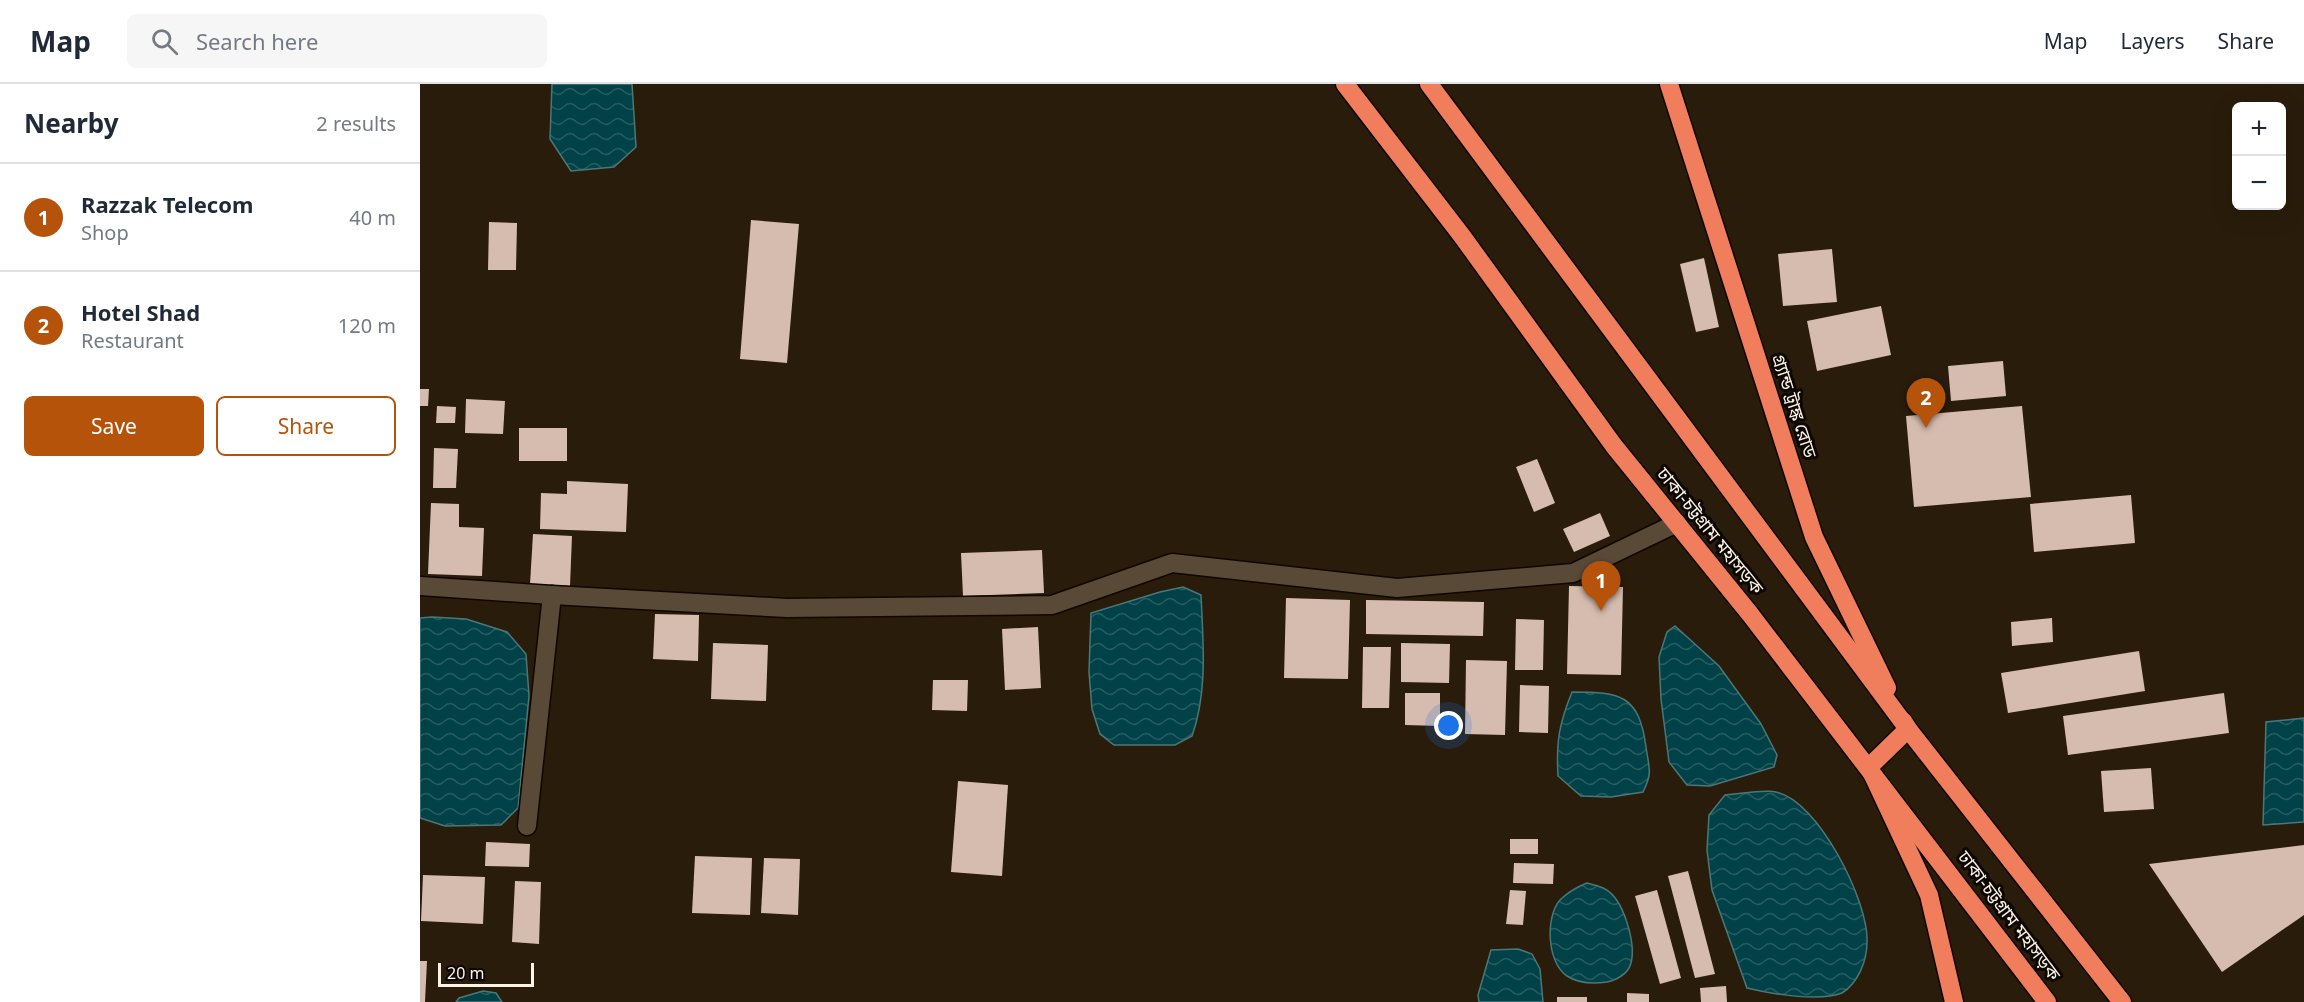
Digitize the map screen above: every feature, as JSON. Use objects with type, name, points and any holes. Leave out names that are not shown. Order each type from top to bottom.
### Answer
[{"type":"highway","name":"ঢাকা-চট্টগ্রাম মহাসড়ক","points":[[1345,84],[1462,236],[1614,446],[1869,767],[2047,1002]]},
{"type":"highway","name":"ঢাকা-চট্টগ্রাম মহাসড়ক","points":[[1429,84],[1908,729],[2122,1002]]},
{"type":"highway","name":"গ্র্যান্ড ট্রাঙ্ক রোড","points":[[1669,84],[1814,537],[1908,729]]},
{"type":"highway","points":[[1908,729],[1869,767],[1929,895],[1954,1002]]},
{"type":"street","points":[[420,586],[787,608],[1052,605],[1172,563],[1397,588],[1573,573],[1677,523]]},
{"type":"street","points":[[527,826],[552,595]]},
{"type":"water","points":[[552,84],[632,84],[636,147],[614,167],[571,171],[550,139]]},
{"type":"water","points":[[1183,587],[1201,595],[1202,684],[1192,736],[1175,745],[1114,745],[1100,734],[1092,709],[1089,672],[1091,613]]},
{"type":"water","points":[[420,618],[466,619],[507,632],[526,654],[529,696],[518,808],[501,825],[445,826],[420,818]]},
{"type":"water","points":[[1675,626],[1719,666],[1761,724],[1777,755],[1774,767],[1710,786],[1687,785],[1669,762],[1661,699],[1659,657],[1667,632]]},
{"type":"water","points":[[1572,692],[1603,693],[1615,696],[1625,700],[1632,707],[1643,730],[1649,766],[1648,780],[1643,792],[1611,797],[1581,796],[1558,776],[1559,733]]},
{"type":"water","points":[[2304,718],[2304,822],[2263,825],[2266,722]]},
{"type":"water","points":[[1767,791],[1792,799],[1824,832],[1838,855],[1860,903],[1867,949],[1857,977],[1842,993],[1833,996],[1809,997],[1782,995],[1747,988],[1712,890],[1707,850],[1709,815],[1725,795]]},
{"type":"water","points":[[1587,883],[1603,888],[1612,894],[1623,912],[1630,934],[1632,955],[1630,967],[1622,976],[1607,982],[1586,982],[1567,976],[1560,970],[1552,951],[1550,928],[1555,908],[1566,895]]},
{"type":"water","points":[[1518,949],[1532,954],[1540,969],[1543,1002],[1479,1002],[1478,995],[1491,950]]},
{"type":"water","points":[[483,991],[496,993],[502,1002],[456,1002],[459,998]]},
{"type":"building","points":[[751,220],[799,224],[787,363],[740,359]]},
{"type":"building","points":[[489,222],[517,223],[516,270],[488,270]]},
{"type":"building","points":[[1832,249],[1837,302],[1783,306],[1778,254]]},
{"type":"building","points":[[1704,258],[1719,327],[1696,332],[1680,264]]},
{"type":"building","points":[[1881,306],[1891,355],[1817,371],[1807,321]]},
{"type":"building","points":[[2003,361],[2006,396],[1951,401],[1948,366]]},
{"type":"building","points":[[420,389],[429,389],[428,406],[420,406]]},
{"type":"building","points":[[466,399],[505,401],[503,434],[465,433]]},
{"type":"building","points":[[437,406],[456,407],[455,423],[436,423]]},
{"type":"building","points":[[2022,406],[2031,497],[1914,507],[1906,416]]},
{"type":"building","points":[[519,428],[567,428],[567,461],[519,461]]},
{"type":"building","points":[[434,448],[458,449],[456,488],[433,488]]},
{"type":"building","points":[[1537,459],[1555,503],[1534,512],[1516,467]]},
{"type":"building","points":[[567,481],[628,484],[626,532],[540,529],[541,493],[567,494]]},
{"type":"building","points":[[2131,495],[2135,543],[2034,552],[2030,504]]},
{"type":"building","points":[[431,503],[459,504],[459,527],[484,528],[482,576],[428,574]]},
{"type":"building","points":[[1600,513],[1610,536],[1574,552],[1563,529]]},
{"type":"building","points":[[533,534],[572,536],[570,586],[530,584]]},
{"type":"building","points":[[1042,550],[1044,593],[963,596],[961,553]]},
{"type":"building","points":[[1569,586],[1623,587],[1621,675],[1567,674]]},
{"type":"building","points":[[1286,598],[1350,600],[1348,679],[1284,678]]},
{"type":"building","points":[[1366,600],[1484,602],[1483,636],[1366,634]]},
{"type":"building","points":[[655,614],[699,615],[698,661],[653,659]]},
{"type":"building","points":[[2052,618],[2053,642],[2012,646],[2011,622]]},
{"type":"building","points":[[1516,619],[1544,620],[1543,670],[1515,670]]},
{"type":"building","points":[[1038,627],[1041,688],[1005,690],[1002,629]]},
{"type":"building","points":[[713,643],[768,645],[766,701],[711,699]]},
{"type":"building","points":[[1401,643],[1450,644],[1449,683],[1401,682]]},
{"type":"building","points":[[1363,647],[1391,647],[1389,708],[1362,708]]},
{"type":"building","points":[[2139,651],[2145,691],[2008,713],[2001,673]]},
{"type":"building","points":[[1466,660],[1507,661],[1505,735],[1465,734]]},
{"type":"building","points":[[933,680],[968,680],[967,711],[932,710]]},
{"type":"building","points":[[1520,685],[1549,686],[1548,733],[1519,732]]},
{"type":"building","points":[[1405,693],[1440,693],[1440,726],[1405,725]]},
{"type":"building","points":[[2224,693],[2229,733],[2068,755],[2063,716]]},
{"type":"building","points":[[2151,768],[2154,809],[2104,812],[2101,771]]},
{"type":"building","points":[[958,781],[1008,785],[1002,876],[951,872]]},
{"type":"building","points":[[1510,839],[1538,839],[1538,854],[1510,854]]},
{"type":"building","points":[[486,842],[530,844],[529,867],[485,866]]},
{"type":"building","points":[[2304,845],[2304,915],[2222,972],[2149,864]]},
{"type":"building","points":[[695,856],[752,858],[750,915],[692,913]]},
{"type":"building","points":[[764,858],[800,859],[798,915],[761,913]]},
{"type":"building","points":[[1514,863],[1554,864],[1553,884],[1513,883]]},
{"type":"building","points":[[1688,871],[1715,974],[1695,978],[1668,876]]},
{"type":"building","points":[[423,875],[485,877],[483,924],[421,921]]},
{"type":"building","points":[[515,881],[541,882],[539,944],[512,942]]},
{"type":"building","points":[[1510,890],[1526,891],[1523,925],[1506,924]]},
{"type":"building","points":[[1657,890],[1681,978],[1660,984],[1635,896]]},
{"type":"building","points":[[420,961],[427,961],[425,1002],[420,1002]]},
{"type":"building","points":[[1726,986],[1727,1002],[1701,1002],[1700,988]]},
{"type":"building","points":[[1627,993],[1649,994],[1649,1002],[1627,1002]]},
{"type":"building","points":[[1557,997],[1587,997],[1587,1002],[1557,1002]]},
{"type":"place","name":"Hotel Shad","points":[[1926,428]]},
{"type":"place","name":"Razzak Telecom","points":[[1601,611]]}]
